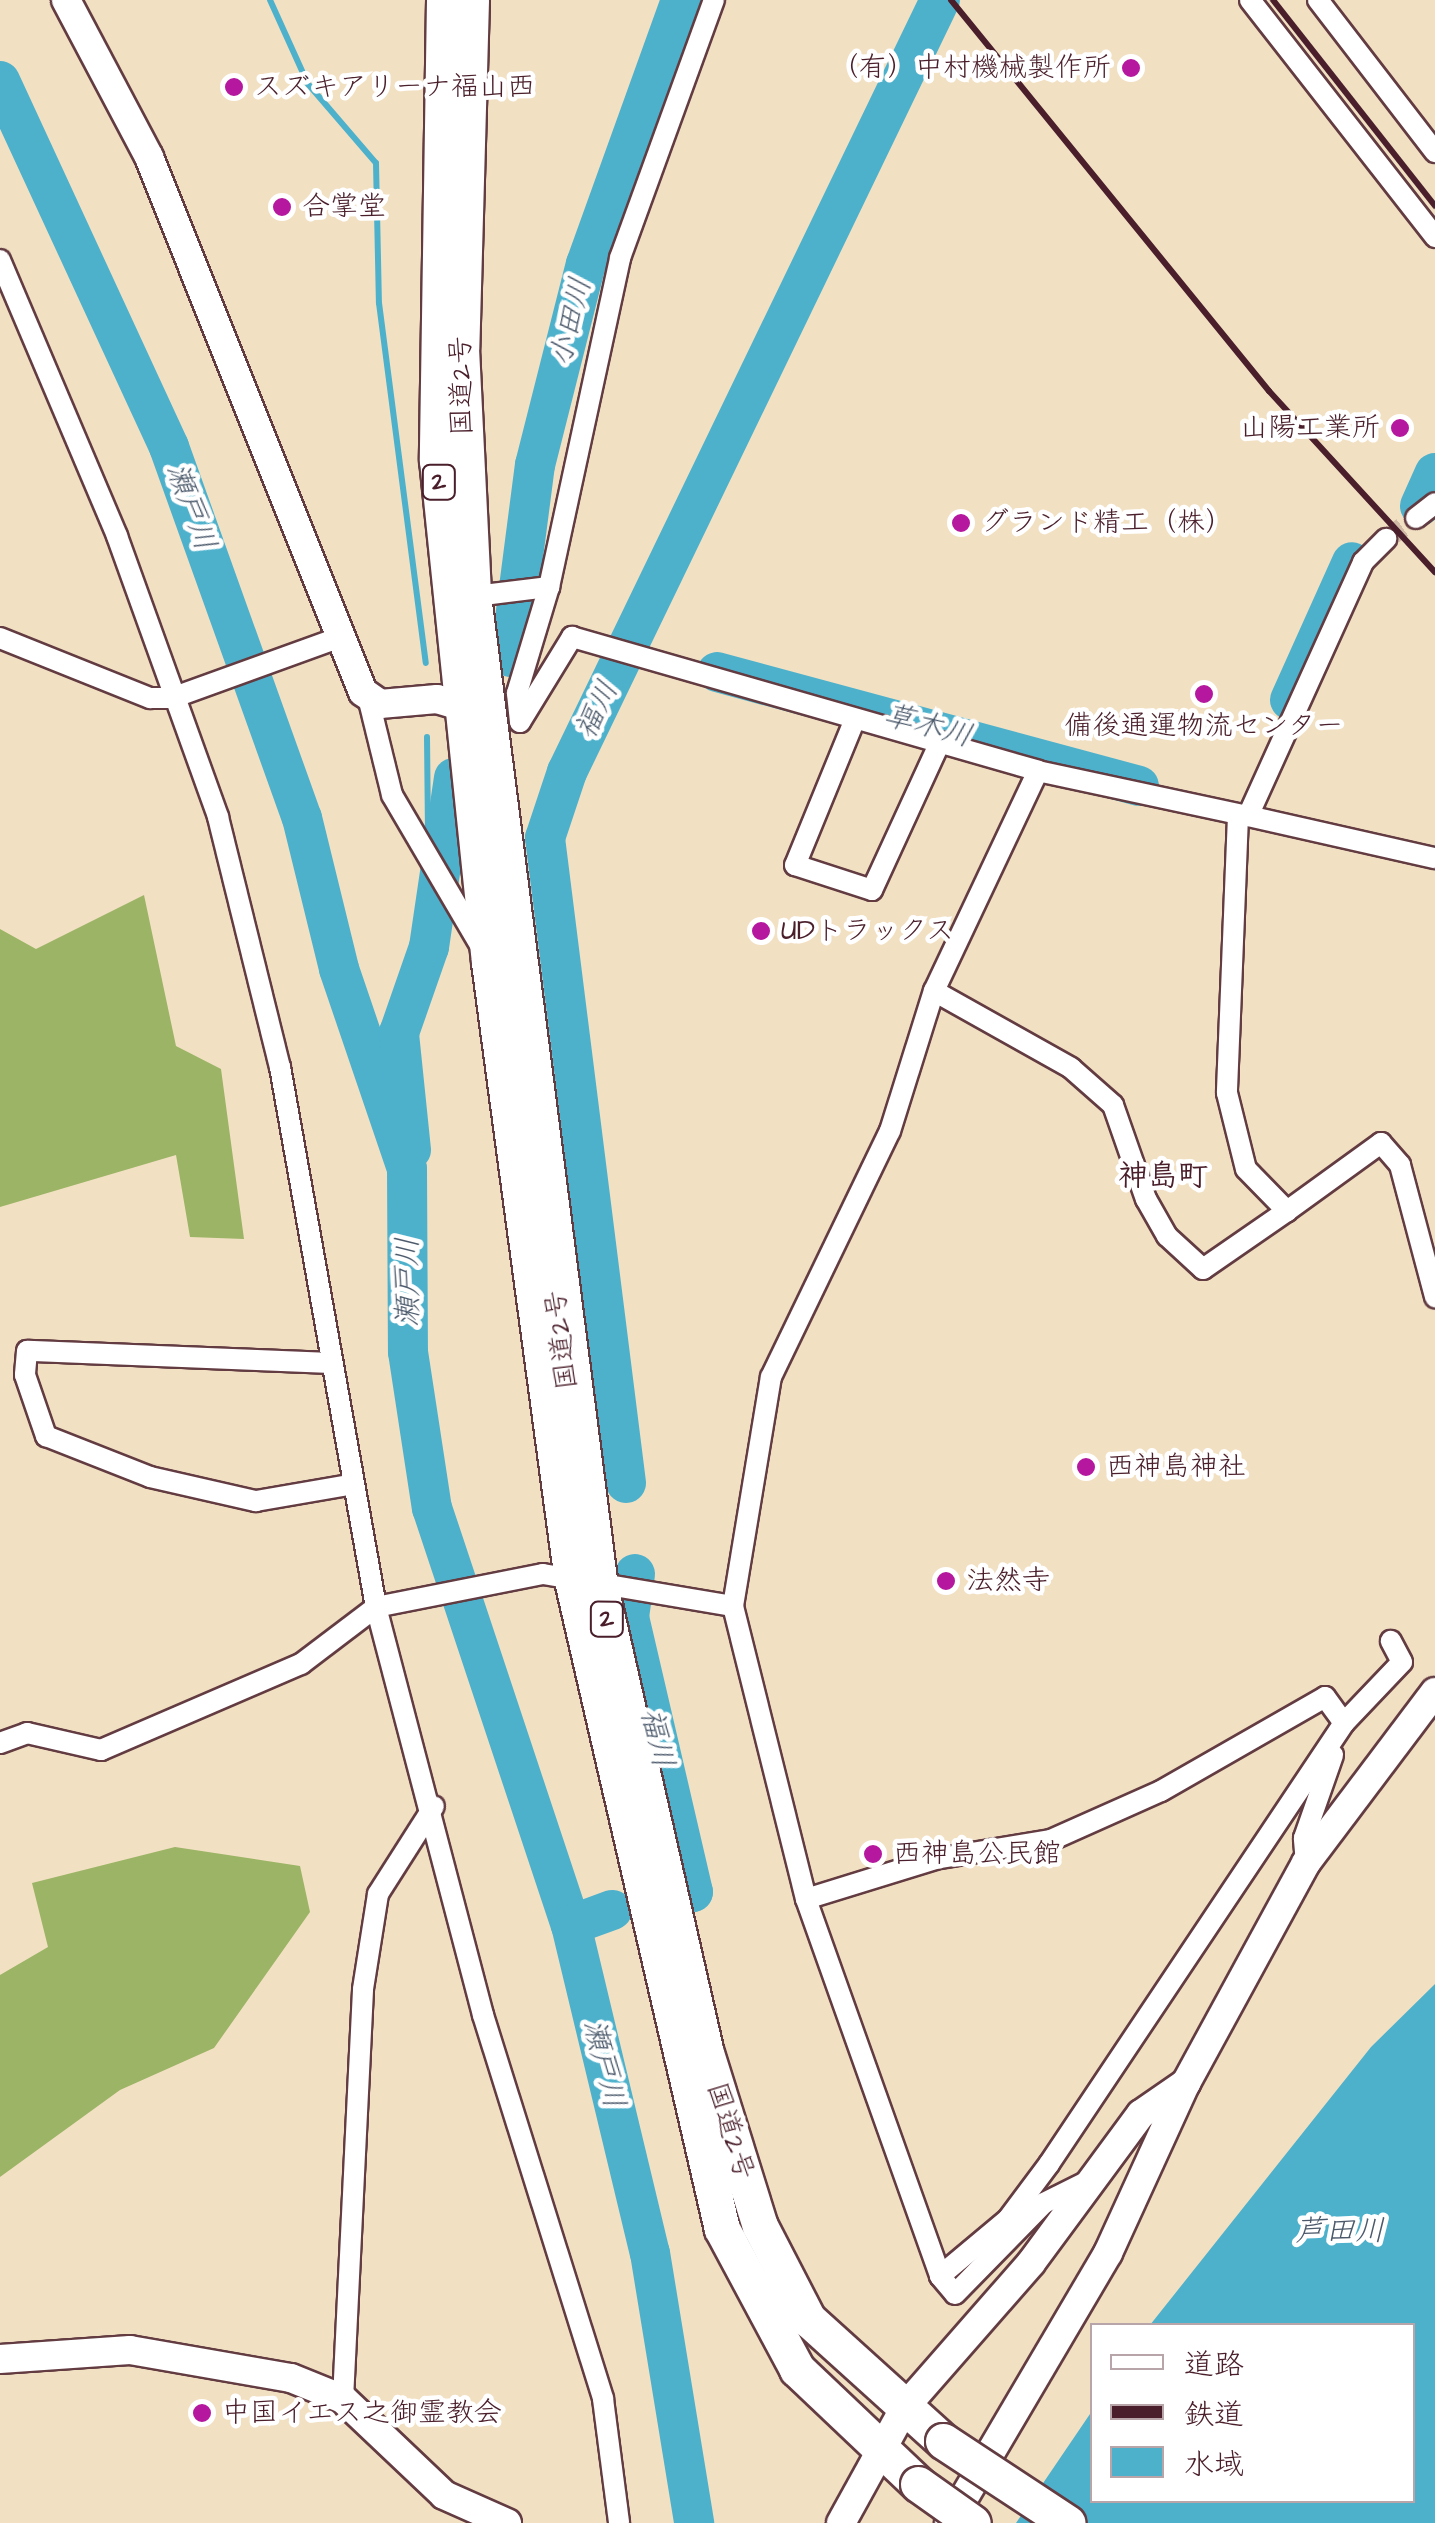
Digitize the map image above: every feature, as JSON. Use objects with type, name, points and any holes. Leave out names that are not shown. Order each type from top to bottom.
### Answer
[{"type":"highway","name":"国道2号","points":[[444,0],[434,350],[476,596]]},
{"type":"highway","name":"国道2号","points":[[471,0],[461,348],[476,596],[595,1585],[706,2053],[760,2226],[808,2319],[944,2440],[1068,2523]]},
{"type":"highway","name":"国道2号","points":[[489,714],[489,962],[595,1585],[722,2229],[797,2369],[879,2452],[973,2523]]},
{"type":"street","points":[[66,0],[149,158],[332,639],[368,697],[392,794],[489,962]]},
{"type":"street","points":[[368,697],[489,714],[517,693],[620,258],[714,0]]},
{"type":"street","points":[[1250,0],[1435,236]]},
{"type":"street","points":[[1318,0],[1435,152]]},
{"type":"street","points":[[1334,22],[1342,0]]},
{"type":"street","points":[[0,260],[24,310],[177,696],[218,816],[280,1067],[350,1485],[434,1806],[483,2015],[602,2399],[620,2523]]},
{"type":"street","points":[[0,297],[24,310]]},
{"type":"street","points":[[1416,518],[1435,503]]},
{"type":"street","points":[[1286,1211],[1246,1169],[1228,1093],[1243,816],[1363,562],[1386,539]]},
{"type":"street","points":[[476,596],[543,587]]},
{"type":"street","points":[[489,714],[561,643],[572,637],[643,664],[1038,770],[1435,858]]},
{"type":"street","points":[[0,638],[150,698],[177,696],[332,639]]},
{"type":"street","points":[[855,718],[795,865],[872,890],[940,742]]},
{"type":"street","points":[[1038,770],[934,991],[890,1131],[770,1378],[733,1606],[806,1899],[940,2276],[955,2294],[1044,2203],[1099,2176]]},
{"type":"street","points":[[934,991],[1071,1068],[1113,1106],[1146,1199],[1167,1236],[1203,1269],[1380,1142],[1400,1165],[1435,1296]]},
{"type":"street","points":[[331,1363],[27,1350],[26,1375],[46,1436],[150,1478],[256,1501],[350,1485]]},
{"type":"street","points":[[0,1742],[27,1733],[101,1750],[301,1664],[383,1605],[595,1585],[733,1606]]},
{"type":"street","points":[[940,2276],[1008,2219],[1049,2164],[1344,1723],[1402,1662],[1391,1641]]},
{"type":"street","points":[[949,2523],[1108,2253],[1186,2083],[1306,1863],[1435,1692]]},
{"type":"street","points":[[806,1899],[935,1859],[1051,1840],[1161,1791],[1325,1697],[1344,1723]]},
{"type":"street","points":[[1306,1863],[1304,1838],[1344,1723]]},
{"type":"street","points":[[343,2399],[363,1989],[378,1894],[434,1806]]},
{"type":"street","points":[[841,2523],[904,2407],[1099,2176],[1141,2114],[1186,2083]]},
{"type":"street","points":[[0,2359],[130,2350],[291,2378],[343,2399],[444,2494],[507,2523]]},
{"type":"green space","points":[[144,895],[176,1046],[221,1069],[244,1239],[190,1237],[176,1155],[0,1207],[0,929],[36,949]]},
{"type":"green space","points":[[175,1847],[300,1866],[310,1912],[214,2048],[120,2090],[0,2177],[0,1975],[48,1947],[32,1883]]},
{"type":"water","name":"芦田川","points":[[1435,1984],[1435,2523],[1016,2523],[1090,2414],[1090,2503],[1415,2503],[1415,2323],[1152,2323],[1371,2047]]},
{"type":"waterway","points":[[270,0],[308,84],[376,163],[379,303],[426,663]]},
{"type":"waterway","name":"小田川","points":[[510,657],[535,465],[586,264],[681,0]]},
{"type":"waterway","name":"福川","points":[[626,1483],[545,838],[567,772],[940,0]]},
{"type":"waterway","name":"瀬戸川","points":[[0,81],[169,447],[302,818],[339,969],[407,1169],[408,1352],[432,1508],[571,1925],[650,2253],[694,2523]]},
{"type":"waterway","name":"草木川","points":[[1420,506],[1435,473]]},
{"type":"waterway","name":"草木川","points":[[1290,700],[1352,562]]},
{"type":"waterway","name":"草木川","points":[[717,672],[1139,786]]},
{"type":"waterway","points":[[427,737],[428,841]]},
{"type":"waterway","name":"小田川","points":[[411,1150],[399,1033],[429,947],[454,778]]},
{"type":"waterway","points":[[430,873],[432,929]]},
{"type":"waterway","name":"福川","points":[[635,1574],[629,1617],[693,1892],[683,1894]]},
{"type":"waterway","name":"福川","points":[[571,1925],[612,1910]]},
{"type":"tunnel","points":[[1386,539],[1416,518]]},
{"type":"railway","points":[[951,0],[1269,391],[1435,572]]},
{"type":"railway","points":[[1273,0],[1435,206]]},
{"type":"place","name":"（有）中村機械製作所","points":[[1131,68]]},
{"type":"place","name":"スズキアリーナ福山西","points":[[234,87]]},
{"type":"place","name":"合掌堂","points":[[282,207]]},
{"type":"place","name":"山陽工業所","points":[[1400,428]]},
{"type":"place","name":"グランド精工（株）","points":[[961,523]]},
{"type":"place","name":"備後通運物流センター","points":[[1204,694]]},
{"type":"place","name":"UDトラックス","points":[[761,931]]},
{"type":"place","name":"西神島神社","points":[[1086,1467]]},
{"type":"place","name":"法然寺","points":[[946,1581]]},
{"type":"place","name":"西神島公民館","points":[[873,1854]]},
{"type":"place","name":"中国イエス之御霊教会","points":[[202,2413]]},
{"type":"district","name":"神島町","points":[[1163,1176]]}]
